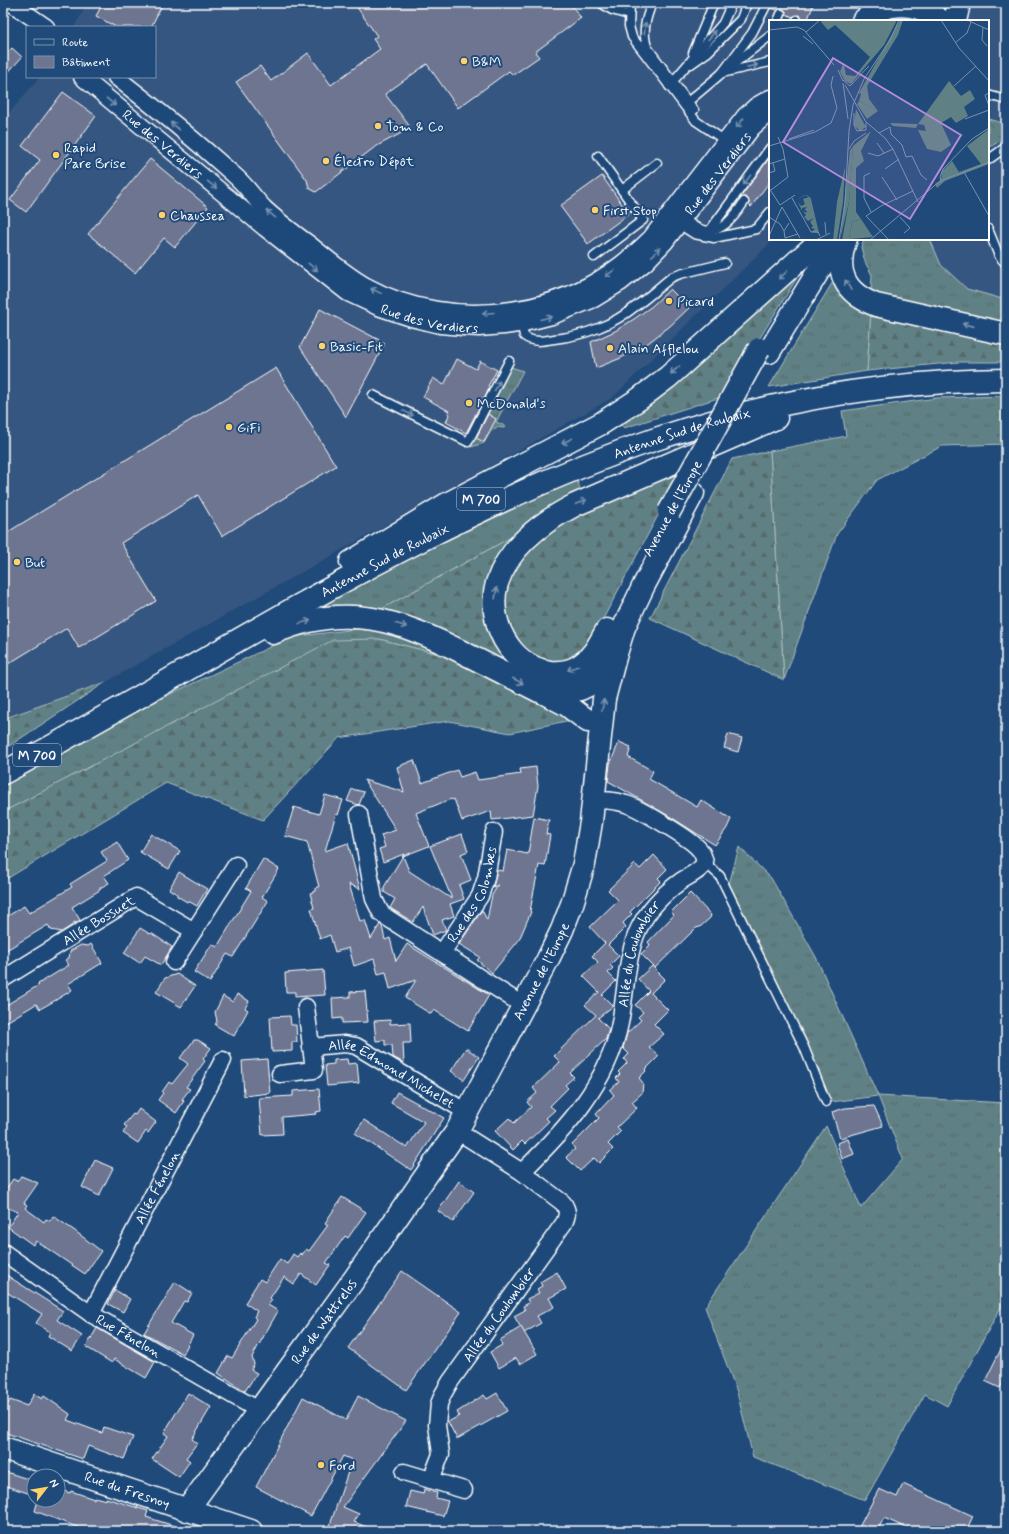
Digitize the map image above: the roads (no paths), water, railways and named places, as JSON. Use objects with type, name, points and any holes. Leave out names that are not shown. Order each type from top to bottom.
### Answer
[{"type":"main road","points":[[955,20],[959,3]]},
{"type":"main road","points":[[863,20],[878,10],[896,5],[910,4],[924,9],[940,20]]},
{"type":"main road","points":[[300,594],[447,504],[602,423],[619,412],[668,377],[821,240]]},
{"type":"main road","name":"Avenue de l'Europe","points":[[462,1122],[524,1006],[562,930],[572,904],[586,852],[604,699],[610,674],[616,629],[669,512],[827,240]]},
{"type":"main road","name":"Avenue de l'Europe","points":[[616,629],[647,578],[693,493],[764,351],[837,240]]},
{"type":"main road","points":[[846,240],[841,258],[843,275],[850,290],[857,296],[876,305],[1006,334]]},
{"type":"main road","name":"Antenne Sud de Roubaix","points":[[3,760],[413,532],[497,492],[594,451],[651,429],[750,402],[831,385],[912,375],[1006,370]]},
{"type":"main road","name":"Antenne Sud de Roubaix","points":[[3,773],[70,737],[379,562],[450,526],[564,473],[660,438],[751,412],[832,395],[907,386],[1006,380]]},
{"type":"main road","points":[[616,629],[588,659],[573,669],[556,672],[546,671],[535,668],[524,662],[511,650],[501,633],[497,620],[495,596],[498,583],[511,556],[520,544],[531,533],[547,521],[575,505],[765,422],[806,408],[907,386]]},
{"type":"main road","points":[[142,696],[203,670],[282,629],[311,620],[340,617],[363,617],[389,621],[434,638],[567,705],[588,721]]},
{"type":"main road","points":[[539,691],[550,694],[567,693],[592,682],[600,674],[616,629]]},
{"type":"main road","name":"Avenue de l'Europe","points":[[592,682],[588,721],[589,761],[593,800]]},
{"type":"main road","name":"Rue de Wattrelos","points":[[187,1510],[260,1411],[462,1122]]},
{"type":"main road","name":"Rue du Fresnoy","points":[[3,1448],[251,1531]]},
{"type":"street","points":[[10,3],[33,26]]},
{"type":"street","points":[[10,3],[44,26]]},
{"type":"street","name":"Rue des Verdiers","points":[[83,78],[265,228],[348,293],[396,314],[440,325],[479,328],[520,317],[576,292],[608,274],[639,250],[677,217],[731,145],[745,116],[756,106],[769,99]]},
{"type":"street","name":"Rue des Verdiers","points":[[117,78],[235,176],[265,208],[334,264],[365,285],[380,293],[439,311],[520,317]]},
{"type":"street","name":"Rue des Verdiers","points":[[731,145],[769,113]]},
{"type":"street","points":[[593,800],[621,802],[644,813],[695,844],[704,857],[705,863]]},
{"type":"street","name":"Rue des Colombes","points":[[359,814],[374,899],[377,906],[386,917],[524,1006]]},
{"type":"street","name":"Rue des Colombes","points":[[442,953],[482,892],[494,832]]},
{"type":"street","name":"Allée du Coulombier","points":[[522,1172],[550,1145],[575,1116],[604,1070],[611,1054],[620,1023],[632,950],[639,929],[646,916],[664,893],[698,871],[705,863]]},
{"type":"street","points":[[174,962],[236,865]]},
{"type":"street","name":"Allée Bossuet","points":[[3,979],[136,897],[194,931]]},
{"type":"street","name":"Allée Edmond Michelet","points":[[280,1074],[314,1070],[306,1007]]},
{"type":"street","name":"Allée Edmond Michelet","points":[[311,1047],[345,1044],[356,1046],[462,1122]]},
{"type":"street","name":"Allée Fénelon","points":[[91,1314],[223,1060]]},
{"type":"street","name":"Allée du Coulombier","points":[[431,1480],[441,1454],[437,1415],[443,1394],[567,1217],[564,1203],[522,1172],[462,1122]]},
{"type":"street","name":"Rue Fénelon","points":[[3,1252],[91,1314],[260,1411]]},
{"type":"street","points":[[404,1472],[464,1490]]},
{"type":"lane","points":[[601,3],[612,10],[629,15]]},
{"type":"lane","points":[[630,3],[629,26],[632,37],[708,130],[731,145]]},
{"type":"lane","points":[[652,3],[646,17],[644,38],[647,47],[671,85]]},
{"type":"lane","points":[[690,62],[714,3]]},
{"type":"lane","points":[[671,85],[722,23],[732,3]]},
{"type":"lane","points":[[682,70],[708,52],[740,19],[747,3]]},
{"type":"lane","points":[[722,73],[752,33],[766,6]]},
{"type":"lane","points":[[686,104],[722,73],[769,37]]},
{"type":"lane","points":[[722,73],[769,62]]},
{"type":"lane","points":[[989,95],[1006,100]]},
{"type":"lane","points":[[989,159],[1006,147]]},
{"type":"lane","points":[[710,230],[769,149]]},
{"type":"lane","points":[[594,256],[643,220],[598,156]]},
{"type":"lane","points":[[622,190],[657,163]]},
{"type":"lane","points":[[677,217],[699,229],[717,230],[734,217],[744,202]]},
{"type":"lane","points":[[677,217],[694,234],[714,238],[756,229],[769,213]]},
{"type":"lane","points":[[734,217],[736,227],[743,232]]},
{"type":"lane","points":[[989,231],[999,256],[1006,264]]},
{"type":"lane","points":[[520,317],[524,336],[528,340],[536,341],[562,338],[592,331],[623,316],[672,277],[725,263]]},
{"type":"lane","points":[[373,395],[468,442],[509,361]]},
{"type":"lane","points":[[705,863],[720,876],[804,1048],[826,1102]]},
{"type":"place","name":"B&M","points":[[464,61]]},
{"type":"place","name":"Tom & Co","points":[[378,126]]},
{"type":"place","name":"Rapid Pare Brise","points":[[56,155]]},
{"type":"place","name":"Électro Dépôt","points":[[326,161]]},
{"type":"place","name":"First Stop","points":[[595,210]]},
{"type":"place","name":"Chaussea","points":[[162,215]]},
{"type":"place","name":"Picard","points":[[669,301]]},
{"type":"place","name":"Basic-Fit","points":[[322,346]]},
{"type":"place","name":"Alain Afflelou","points":[[610,348]]},
{"type":"place","name":"McDonald's","points":[[469,403]]},
{"type":"place","name":"GiFi","points":[[229,427]]},
{"type":"place","name":"But","points":[[17,562]]},
{"type":"place","name":"Ford","points":[[321,1465]]}]
